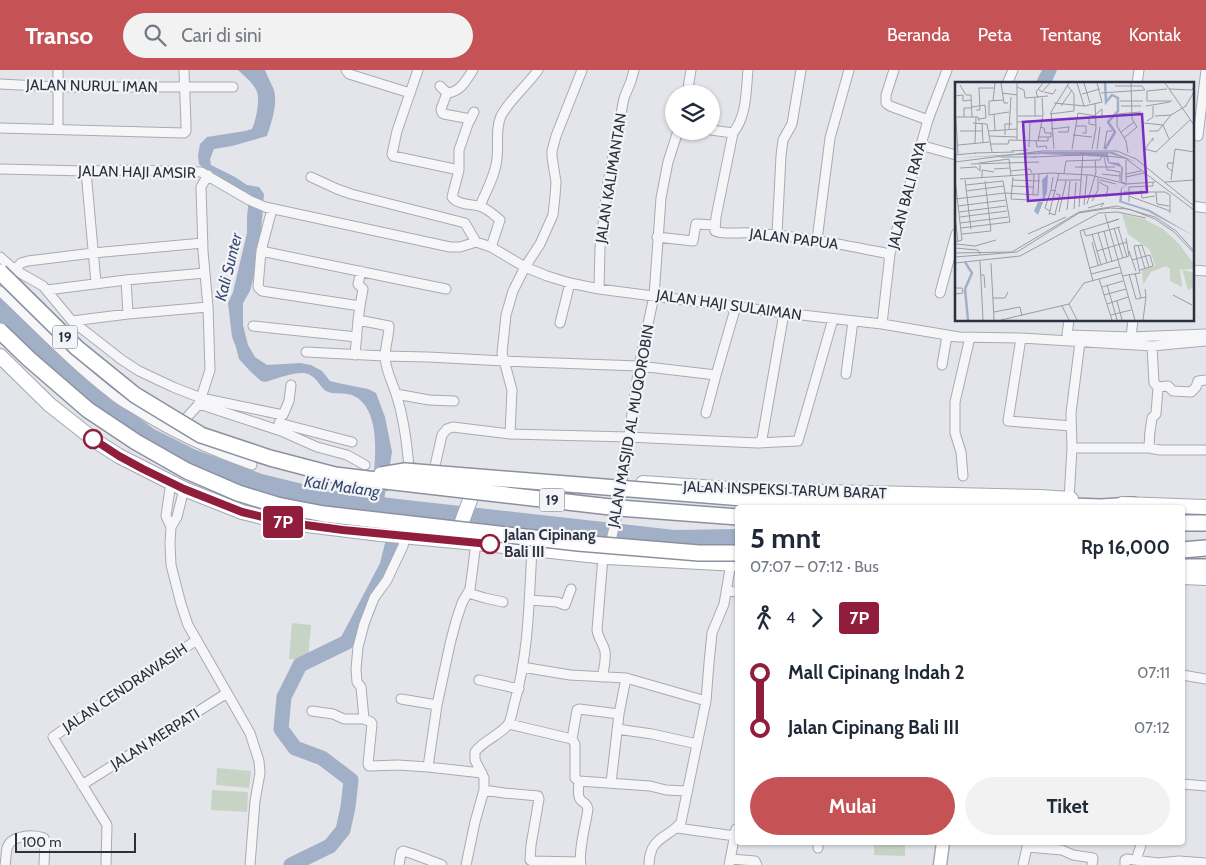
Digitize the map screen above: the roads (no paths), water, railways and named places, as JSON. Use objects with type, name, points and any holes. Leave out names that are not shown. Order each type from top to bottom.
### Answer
[{"type":"highway","name":"19","points":[[0,272],[76,348],[135,395],[200,435],[270,458],[335,474],[366,472],[619,508],[735,518]]},
{"type":"highway","points":[[0,331],[88,410],[136,442],[187,471],[238,492],[277,505],[324,514],[578,543],[700,553],[735,560]]},
{"type":"highway","points":[[366,472],[405,472],[779,501],[1041,505]]},
{"type":"highway","points":[[1185,523],[1206,523]]},
{"type":"highway","points":[[1185,550],[1206,548]]},
{"type":"highway","points":[[1185,567],[1206,567]]},
{"type":"main road","points":[[0,356],[46,401],[96,442],[119,456],[184,489],[242,512],[283,522],[605,557],[735,560]]},
{"type":"main road","points":[[458,533],[470,500],[482,476]]},
{"type":"main road","name":"JALAN INSPEKSI TARUM BARAT","points":[[482,476],[745,490],[1040,497],[1133,505]]},
{"type":"main road","name":"JALAN INSPEKSI TARUM BARAT","points":[[1185,506],[1206,507]]},
{"type":"main road","points":[[402,536],[412,531],[458,533],[513,541],[528,548]]},
{"type":"main road","points":[[1185,578],[1206,578]]},
{"type":"street","points":[[58,70],[58,129]]},
{"type":"street","points":[[0,128],[184,133],[186,131],[184,70]]},
{"type":"street","points":[[346,70],[349,74],[410,93]]},
{"type":"street","points":[[418,70],[397,131],[393,155],[459,170]]},
{"type":"street","points":[[447,93],[460,89],[474,70]]},
{"type":"street","points":[[480,206],[496,166],[497,128],[502,114],[538,70]]},
{"type":"street","points":[[510,434],[512,390],[502,353],[506,315],[513,291],[525,267],[540,244],[553,215],[556,182],[552,150],[582,70]]},
{"type":"street","name":"JALAN KALIMANTAN","points":[[599,289],[600,248],[608,182],[624,98],[634,70]]},
{"type":"street","points":[[688,85],[691,70]]},
{"type":"street","points":[[657,237],[692,241],[696,224],[715,225],[733,133],[740,123],[744,108],[748,70]]},
{"type":"street","points":[[777,234],[781,156],[784,140],[792,124],[801,70]]},
{"type":"street","points":[[817,240],[830,138],[849,70]]},
{"type":"street","points":[[894,70],[886,95],[886,103],[928,120]]},
{"type":"street","name":"JALAN BALI RAYA","points":[[882,324],[890,254],[920,145],[947,70]]},
{"type":"street","points":[[1008,82],[1012,70]]},
{"type":"street","points":[[1199,136],[1206,71]]},
{"type":"street","name":"JALAN NURUL IMAN","points":[[0,84],[58,87],[233,87]]},
{"type":"street","points":[[440,86],[447,93]]},
{"type":"street","points":[[447,93],[442,113],[472,116],[459,150],[459,170],[452,199],[480,206],[500,220],[491,247]]},
{"type":"street","points":[[720,131],[733,133]]},
{"type":"street","name":"JALAN MASJID AL MUQOROBIN","points":[[602,677],[605,650],[597,630],[605,557],[611,543],[616,519],[639,366],[654,296],[661,198],[668,162],[675,140]]},
{"type":"street","points":[[920,145],[955,155]]},
{"type":"street","name":"JALAN HAJI AMSIR","points":[[0,169],[201,172],[249,200],[268,208]]},
{"type":"street","points":[[86,171],[96,283]]},
{"type":"street","points":[[174,432],[200,401],[210,370],[201,186],[208,176]]},
{"type":"street","points":[[311,178],[351,194],[465,223],[476,242],[460,247],[450,247],[268,208],[261,251],[258,288],[262,291],[360,306]]},
{"type":"street","name":"JALAN PAPUA","points":[[715,225],[715,230],[719,233],[777,234],[890,254]]},
{"type":"street","points":[[940,294],[955,238]]},
{"type":"street","name":"JALAN HAJI SULAIMAN","points":[[476,242],[491,247],[525,267],[547,276],[599,289],[882,324],[970,338],[1021,338],[1152,346],[1206,341]]},
{"type":"street","points":[[16,270],[24,262],[93,253],[203,243]]},
{"type":"street","points":[[261,251],[446,289]]},
{"type":"street","points":[[0,257],[16,270],[43,286],[72,321],[139,371],[200,401],[352,442]]},
{"type":"street","points":[[355,355],[363,289],[358,284],[361,271]]},
{"type":"street","points":[[47,290],[96,283],[205,273]]},
{"type":"street","points":[[126,280],[128,314]]},
{"type":"street","points":[[560,323],[570,283]]},
{"type":"street","points":[[0,291],[113,395],[147,417],[191,441],[252,465]]},
{"type":"street","points":[[706,413],[736,306]]},
{"type":"street","points":[[53,341],[72,321],[208,307]]},
{"type":"street","points":[[758,443],[762,439],[784,313]]},
{"type":"street","points":[[434,470],[442,435],[447,429],[453,427],[510,434],[758,443],[798,441],[833,319]]},
{"type":"street","points":[[358,320],[389,326],[385,356],[403,424],[408,468],[482,476]]},
{"type":"street","points":[[846,374],[853,321]]},
{"type":"street","points":[[1068,321],[1068,335],[1131,337],[1206,334]]},
{"type":"street","points":[[1131,337],[1133,321]]},
{"type":"street","points":[[253,326],[357,337]]},
{"type":"street","points":[[942,365],[948,336]]},
{"type":"street","points":[[963,476],[955,433],[955,402],[970,338]]},
{"type":"street","points":[[1021,338],[1008,422],[1071,426]]},
{"type":"street","points":[[1069,499],[1072,448],[1071,413],[1080,342]]},
{"type":"street","points":[[1149,448],[1149,433],[1152,418],[1156,414],[1158,387],[1154,383],[1152,346]]},
{"type":"street","points":[[306,352],[504,362],[639,366],[716,376]]},
{"type":"street","points":[[1158,387],[1168,386],[1173,391],[1191,392],[1196,387],[1198,381],[1206,380]]},
{"type":"street","points":[[278,422],[289,401],[291,386]]},
{"type":"street","points":[[396,394],[429,400],[454,401]]},
{"type":"street","points":[[200,401],[278,422],[317,447],[347,455],[366,472]]},
{"type":"street","points":[[1072,448],[1206,450]]},
{"type":"street","points":[[171,482],[166,516],[171,527],[170,552],[174,580],[188,625],[250,733],[259,761],[260,772],[255,800],[250,865]]},
{"type":"street","points":[[171,527],[177,518],[184,489]]},
{"type":"street","points":[[364,719],[361,687],[357,682],[358,647],[374,598],[387,580],[403,546],[402,536]]},
{"type":"street","points":[[428,767],[437,704],[456,621],[462,603],[470,589],[476,543]]},
{"type":"street","points":[[466,865],[484,790],[484,778],[474,755],[476,750],[509,724],[519,689],[529,600],[528,548]]},
{"type":"street","points":[[649,865],[651,850],[658,840],[677,828],[680,822],[706,701],[712,633],[724,604],[735,560]]},
{"type":"street","points":[[529,600],[557,602],[566,605],[571,589]]},
{"type":"street","points":[[726,591],[735,592]]},
{"type":"street","points":[[468,593],[504,602]]},
{"type":"street","name":"JALAN CENDRAWASIH","points":[[82,785],[54,738],[126,686],[196,640]]},
{"type":"street","points":[[522,666],[570,674],[626,678],[706,701]]},
{"type":"street","points":[[1185,676],[1206,679]]},
{"type":"street","points":[[611,783],[619,714],[626,678]]},
{"type":"street","points":[[479,680],[519,689]]},
{"type":"street","name":"JALAN MERPATI","points":[[82,785],[227,694]]},
{"type":"street","points":[[401,699],[437,704]]},
{"type":"street","points":[[572,739],[577,710],[619,714]]},
{"type":"street","points":[[312,711],[333,714],[344,718],[364,719],[371,722],[369,766],[398,765],[482,773]]},
{"type":"street","points":[[484,790],[538,796],[530,860],[581,863],[588,809],[587,804],[578,795],[576,744],[572,739],[509,724]]},
{"type":"street","points":[[617,729],[652,734],[697,744]]},
{"type":"street","points":[[577,779],[687,791]]},
{"type":"street","points":[[1185,784],[1206,786]]},
{"type":"street","points":[[82,785],[107,825],[106,865]]},
{"type":"street","points":[[677,828],[735,833],[730,862],[755,861],[757,865]]},
{"type":"street","points":[[6,865],[7,847],[13,840],[21,837],[40,836],[46,842],[44,865]]},
{"type":"street","points":[[940,865],[943,845]]},
{"type":"street","points":[[1023,865],[1028,845],[1062,850],[1073,855],[1093,858],[1092,865]]},
{"type":"street","points":[[1136,860],[1141,845]]},
{"type":"street","points":[[399,865],[401,852],[403,851],[442,865]]},
{"type":"street","points":[[1125,865],[1126,859],[1158,863],[1178,861],[1206,863]]},
{"type":"water","points":[[238,70],[265,70],[275,93],[274,111],[267,136],[214,149],[210,159],[211,165],[247,185],[259,187],[264,194],[255,271],[250,291],[243,303],[243,325],[248,345],[255,357],[267,365],[300,363],[311,365],[322,371],[330,381],[368,389],[376,393],[385,417],[392,452],[388,491],[372,490],[375,437],[369,412],[362,402],[352,395],[326,391],[315,378],[306,373],[288,375],[266,382],[261,381],[239,359],[232,337],[228,303],[233,292],[247,233],[249,198],[216,179],[199,164],[198,155],[200,144],[207,137],[252,129],[257,110],[257,92]]},
{"type":"water","points":[[1042,70],[1057,70],[1052,82],[1036,82]]},
{"type":"water","points":[[0,297],[96,386],[154,429],[196,450],[262,474],[311,486],[398,499],[675,530],[735,529],[735,547],[616,540],[423,519],[313,505],[249,491],[222,482],[124,432],[0,325]]},
{"type":"waterway","name":"Kali Sunter","points":[[375,506],[382,470]]},
{"type":"waterway","points":[[291,865],[330,846],[343,830],[351,780],[322,758],[295,748],[281,729],[284,697],[300,665],[347,642],[387,566],[398,522]]},
{"type":"place","name":"Jalan Cipinang Bali III","points":[[490,544]]},
{"type":"water label","name":"Kali Malang","points":[[342,486]]}]
